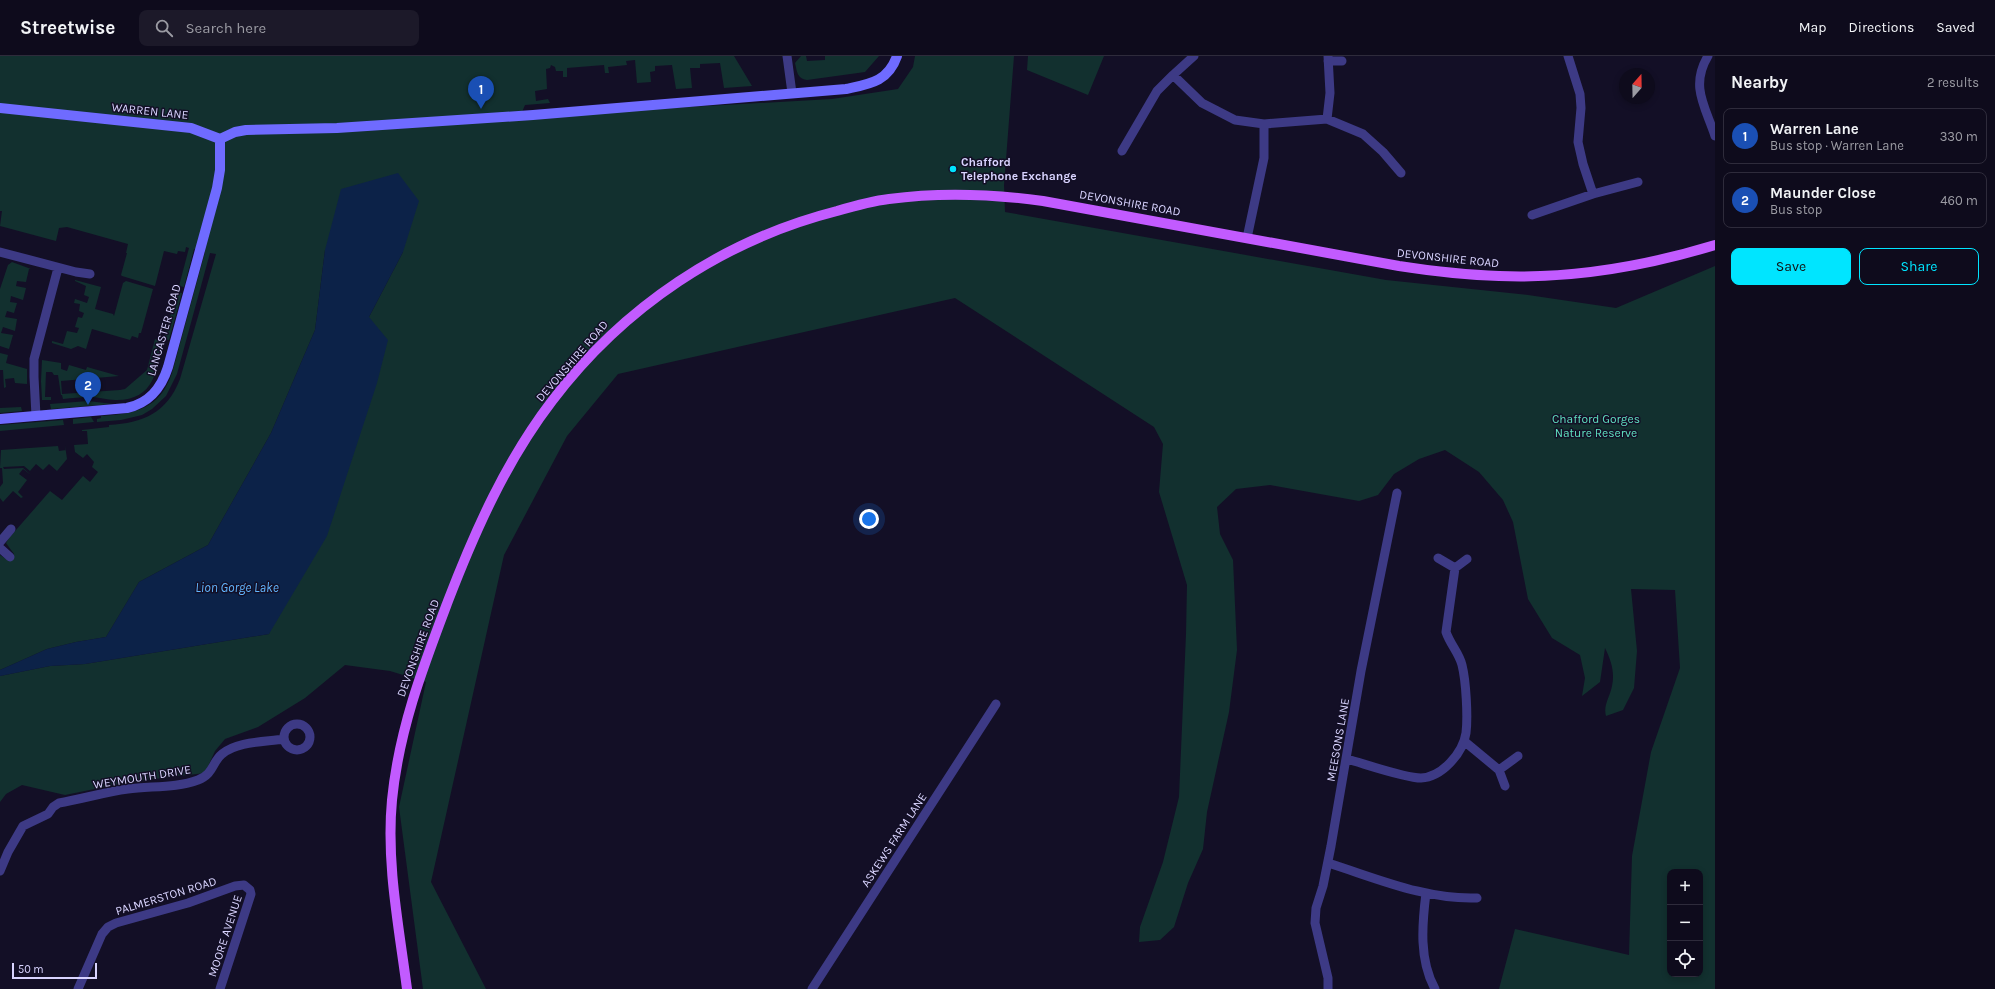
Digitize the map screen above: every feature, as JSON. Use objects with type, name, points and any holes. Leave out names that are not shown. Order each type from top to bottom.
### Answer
[{"type":"main road","name":"DEVONSHIRE ROAD","points":[[407,989],[392,874],[390,838],[392,802],[397,762],[418,678],[458,574],[483,516],[514,459],[562,388],[606,340],[627,320],[668,288],[738,247],[800,220],[888,199],[944,195],[1013,197],[1073,206],[1399,266],[1449,273],[1500,276],[1558,275],[1619,268],[1679,256],[1715,245]]},
{"type":"street","points":[[787,56],[792,93]]},
{"type":"street","points":[[220,139],[235,132],[246,130],[337,128],[533,115],[846,89],[878,82],[888,71],[897,56]]},
{"type":"street","points":[[1122,150],[1157,91],[1194,56]]},
{"type":"street","points":[[1568,56],[1580,94],[1581,108],[1578,142],[1583,164],[1593,194]]},
{"type":"street","points":[[1708,56],[1702,65],[1698,81],[1700,95],[1715,136]]},
{"type":"street","points":[[1327,119],[1330,93],[1328,58],[1342,61]]},
{"type":"street","points":[[1173,75],[1202,103],[1235,120],[1264,124],[1327,119],[1363,134],[1383,152],[1401,173]]},
{"type":"street","name":"WARREN LANE","points":[[0,108],[191,128],[220,139]]},
{"type":"street","points":[[1247,238],[1264,158],[1264,124]]},
{"type":"street","name":"LANCASTER ROAD","points":[[0,419],[127,408],[146,400],[161,386],[168,367],[217,188],[220,170],[220,139]]},
{"type":"street","points":[[1532,215],[1593,194],[1638,182]]},
{"type":"street","points":[[0,252],[58,268],[90,274]]},
{"type":"street","points":[[36,416],[34,359],[58,268]]},
{"type":"street","name":"MEESONS LANE","points":[[1328,989],[1328,978],[1315,915],[1328,863],[1361,671],[1397,494]]},
{"type":"street","points":[[0,542],[11,530]]},
{"type":"street","points":[[0,548],[10,557]]},
{"type":"street","points":[[1438,558],[1455,568]]},
{"type":"street","points":[[1347,759],[1424,778],[1435,775],[1447,765],[1464,741],[1466,732],[1464,674],[1458,655],[1446,632],[1455,568],[1467,559]]},
{"type":"street","name":"ASKEWS FARM LANE","points":[[812,989],[996,704]]},
{"type":"street","name":"WEYMOUTH DRIVE","points":[[0,872],[8,852],[22,826],[48,814],[53,807],[59,804],[127,789],[185,784],[208,775],[222,754],[226,751],[253,742],[284,739]]},
{"type":"street","points":[[1464,741],[1499,770],[1505,786]]},
{"type":"street","points":[[1499,770],[1518,756]]},
{"type":"street","points":[[1328,863],[1426,893],[1443,896],[1477,898]]},
{"type":"street","name":"PALMERSTON ROAD","points":[[78,989],[102,934],[108,927],[116,923],[188,903],[235,886],[244,885],[250,890]]},
{"type":"street","name":"MOORE AVENUE","points":[[220,989],[251,894],[250,890]]},
{"type":"street","points":[[1426,893],[1422,930],[1425,961],[1430,979],[1435,989]]},
{"type":"green space","name":"Chafford Gorges Nature Reserve","points":[[0,56],[734,56],[752,86],[724,88],[720,63],[700,64],[700,68],[690,68],[692,88],[676,89],[672,65],[655,66],[655,71],[650,72],[651,82],[637,83],[635,60],[626,61],[627,65],[608,67],[609,73],[605,73],[604,65],[567,68],[567,77],[563,77],[563,71],[556,71],[555,67],[551,65],[550,68],[546,69],[547,89],[535,91],[536,101],[548,99],[550,103],[525,105],[519,119],[600,112],[832,99],[898,89],[913,67],[915,56],[1014,56],[1004,185],[1005,212],[1386,280],[1528,295],[1616,308],[1715,266],[1715,989],[1499,989],[1515,929],[1629,955],[1632,856],[1651,752],[1680,668],[1675,590],[1631,589],[1637,651],[1634,688],[1623,710],[1606,716],[1605,708],[1612,686],[1613,671],[1605,648],[1600,682],[1582,696],[1585,678],[1580,655],[1552,638],[1528,599],[1513,522],[1503,500],[1479,472],[1445,450],[1419,459],[1394,474],[1378,495],[1359,501],[1270,485],[1236,489],[1217,507],[1220,534],[1233,560],[1237,650],[1229,712],[1207,812],[1203,849],[1188,883],[1174,927],[1160,940],[1139,942],[1140,927],[1163,862],[1179,797],[1187,585],[1159,492],[1163,444],[1154,427],[955,298],[618,374],[567,436],[504,555],[431,882],[486,989],[423,989],[399,807],[426,682],[390,671],[345,665],[305,698],[258,727],[225,739],[215,751],[205,773],[129,782],[65,795],[22,785],[6,794],[0,802],[0,676],[50,666],[85,664],[269,634],[369,317],[403,252],[325,250],[315,330],[271,433],[208,545],[139,582],[106,637],[47,649],[0,670],[0,555],[9,561],[14,554],[6,543],[50,491],[62,500],[83,476],[90,482],[98,472],[92,467],[94,462],[87,454],[83,458],[75,452],[74,445],[88,444],[87,431],[82,430],[109,427],[109,425],[133,422],[143,419],[161,408],[175,391],[180,379],[216,254],[210,253],[177,374],[166,396],[152,409],[142,415],[121,420],[97,422],[97,419],[101,418],[101,416],[125,414],[145,407],[161,395],[172,373],[205,252],[194,249],[184,287],[179,286],[189,248],[186,247],[185,252],[178,251],[177,254],[164,251],[155,286],[121,275],[128,244],[67,227],[59,228],[56,241],[0,226],[2,211],[0,211]]},
{"type":"green space","points":[[801,56],[806,56],[807,61],[825,60],[825,56],[879,56],[865,72],[807,80],[799,76],[796,69],[795,63]]},
{"type":"green space","points":[[1028,56],[1104,56],[1088,95],[1027,70]]},
{"type":"green space","points":[[12,262],[31,269],[29,269],[26,282],[17,281],[16,286],[26,288],[23,300],[11,296],[10,302],[17,303],[14,313],[7,311],[5,317],[17,319],[15,331],[3,327],[1,333],[13,335],[9,349],[0,346],[0,289],[8,265]]},
{"type":"green space","points":[[75,280],[101,287],[95,309],[113,314],[114,316],[123,283],[126,281],[153,289],[141,333],[139,333],[138,338],[132,336],[130,340],[92,329],[86,349],[78,346],[71,349],[52,343],[52,341],[63,344],[67,331],[77,333],[79,328],[75,327],[78,317],[82,318],[84,313],[79,311],[80,304],[74,303],[75,299],[87,303],[89,297],[84,295],[86,286]]},
{"type":"green space","points":[[177,292],[182,293],[169,340],[164,339]]},
{"type":"green space","points":[[155,339],[160,341],[158,363],[155,373],[146,390],[138,395],[128,399],[115,400],[97,397],[63,399],[58,375],[54,375],[52,372],[46,372],[45,397],[51,397],[51,400],[42,400],[42,360],[61,363],[61,369],[67,371],[69,365],[86,370],[87,367],[119,376],[61,381],[62,394],[120,390],[125,389],[147,370]]},
{"type":"green space","points":[[0,353],[8,355],[6,363],[27,369],[27,384],[15,383],[14,378],[5,379],[6,387],[4,388],[3,370],[0,370]]},
{"type":"green space","points":[[88,401],[113,404],[51,409],[50,404]]},
{"type":"green space","points":[[21,407],[22,411],[0,413],[0,408]]},
{"type":"green space","points":[[91,417],[94,422],[73,424],[73,419]]},
{"type":"green space","points":[[63,420],[64,425],[0,431],[0,425]]},
{"type":"green space","points":[[58,446],[59,451],[66,450],[67,459],[57,471],[49,464],[43,470],[36,464],[30,471],[24,466],[3,467],[4,469],[23,468],[31,475],[23,469],[19,474],[27,480],[18,492],[23,497],[21,498],[13,491],[3,502],[0,498],[0,487],[3,483],[2,468],[0,468],[1,450]]},
{"type":"water","name":"Lion Gorge Lake","points":[[398,173],[419,201],[403,252],[369,317],[388,340],[377,383],[327,536],[269,634],[85,664],[50,666],[0,676],[0,670],[47,649],[106,637],[139,582],[208,545],[271,433],[315,330],[325,250],[341,189]]},
{"type":"place","name":"Warren Lane","points":[[481,109]]},
{"type":"place","name":"Chafford Telephone Exchange","points":[[953,169]]},
{"type":"place","name":"Maunder Close","points":[[88,405]]}]
